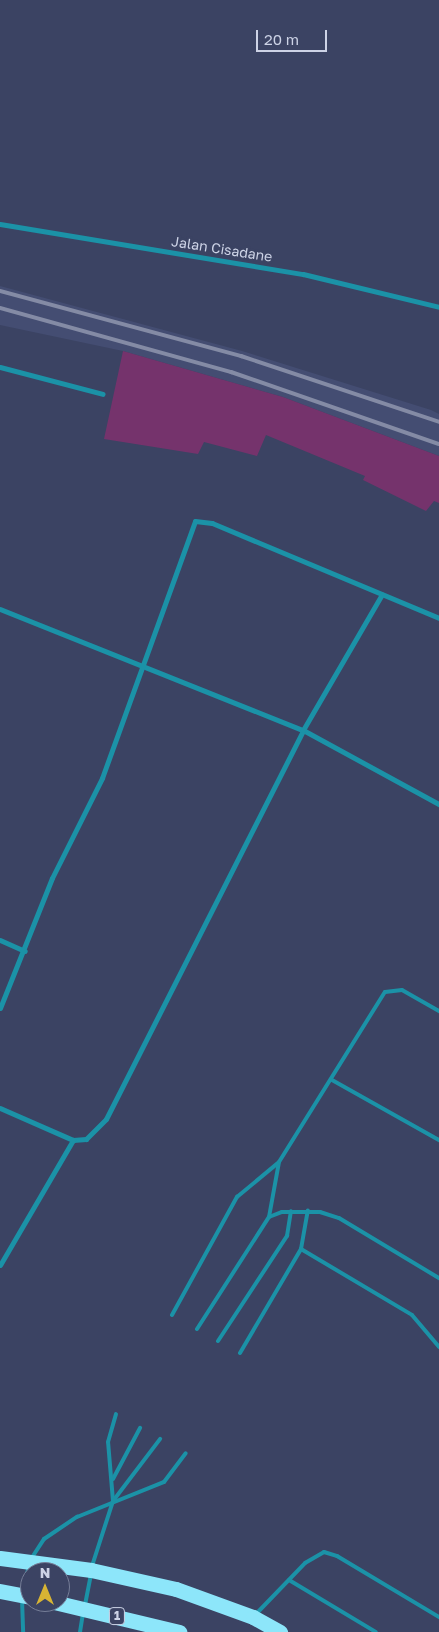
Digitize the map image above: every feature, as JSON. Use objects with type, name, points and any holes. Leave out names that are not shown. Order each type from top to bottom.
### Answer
[{"type":"highway","points":[[0,1558],[29,1562]]},
{"type":"highway","points":[[70,1567],[92,1570],[176,1589],[253,1617],[280,1632]]},
{"type":"highway","points":[[0,1590],[20,1595]]},
{"type":"highway","name":"1","points":[[70,1605],[180,1632]]},
{"type":"street","name":"Jalan Cisadane","points":[[0,224],[303,274],[439,307]]},
{"type":"street","points":[[0,367],[103,394]]},
{"type":"street","points":[[0,1008],[25,950],[52,878],[102,778],[195,521],[212,523],[439,618]]},
{"type":"street","points":[[0,1108],[73,1140],[86,1139],[106,1119],[303,730],[382,594]]},
{"type":"street","points":[[0,609],[144,664],[303,730],[439,804]]},
{"type":"street","points":[[0,940],[25,950]]},
{"type":"street","points":[[0,1265],[73,1140]]},
{"type":"lane","points":[[172,1315],[238,1197],[279,1162],[332,1080],[385,992],[402,990],[439,1011]]},
{"type":"lane","points":[[332,1080],[439,1140]]},
{"type":"lane","points":[[197,1329],[269,1217],[279,1162]]},
{"type":"lane","points":[[269,1217],[291,1211],[308,1211],[339,1218],[439,1278]]},
{"type":"lane","points":[[218,1340],[287,1236],[291,1211]]},
{"type":"lane","points":[[240,1353],[301,1249],[308,1211]]},
{"type":"lane","points":[[301,1249],[412,1314],[439,1347]]},
{"type":"lane","points":[[80,1632],[92,1570],[113,1501],[113,1479],[108,1442],[116,1414]]},
{"type":"lane","points":[[113,1479],[140,1428]]},
{"type":"lane","points":[[113,1501],[160,1439]]},
{"type":"lane","points":[[29,1562],[44,1539],[76,1517],[164,1482],[186,1453]]},
{"type":"lane","points":[[253,1617],[315,1555],[338,1556],[439,1617]]},
{"type":"lane","points":[[289,1580],[376,1632]]},
{"type":"lane","points":[[23,1632],[25,1612]]},
{"type":"shaded area","points":[[0,286],[242,351],[431,410],[439,414],[439,456],[283,397],[123,351],[0,325]]},
{"type":"shaded area","points":[[123,351],[283,397],[439,456],[439,503],[434,501],[426,511],[363,480],[365,476],[266,435],[257,456],[204,442],[198,454],[104,439]]},
{"type":"railway","points":[[0,291],[241,356],[439,422]]},
{"type":"railway","points":[[0,308],[231,372],[439,444]]}]
